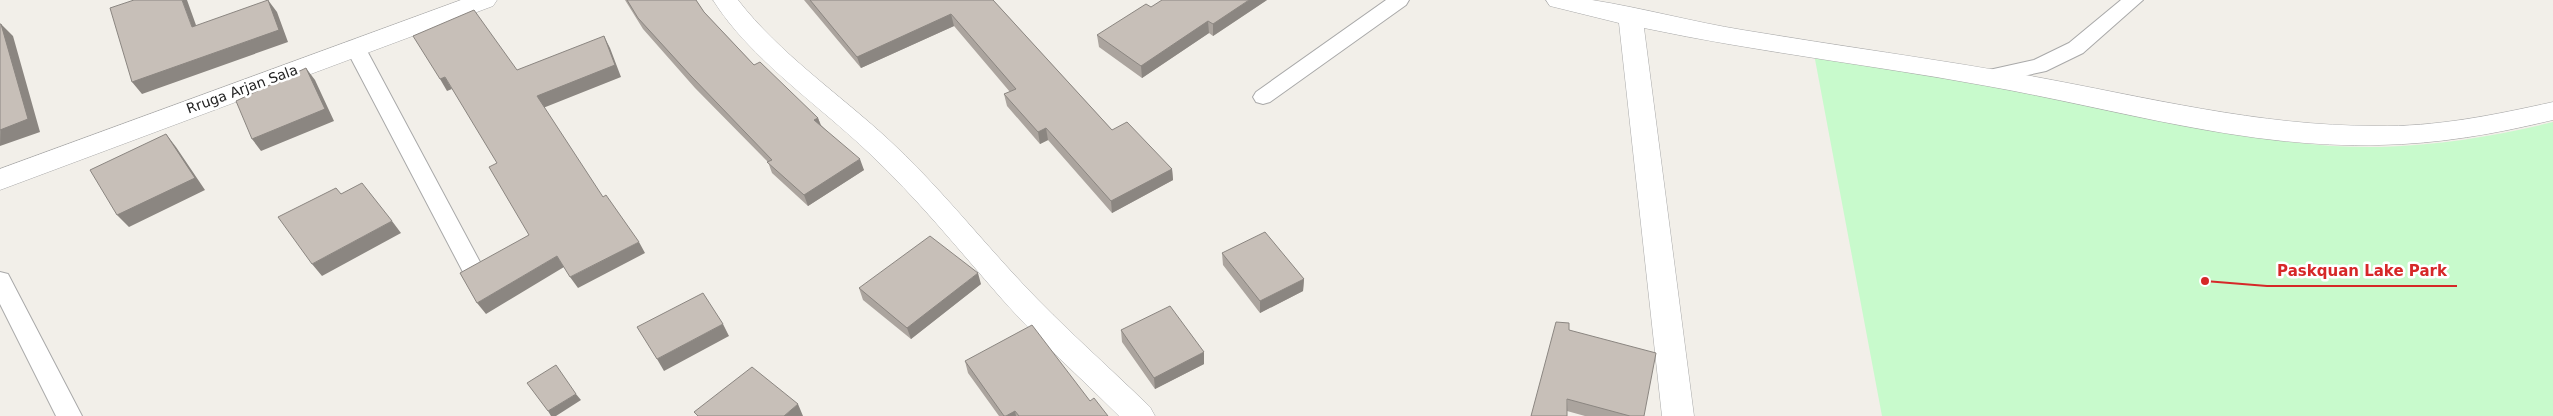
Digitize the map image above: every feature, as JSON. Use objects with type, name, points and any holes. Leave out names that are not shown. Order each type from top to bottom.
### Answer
[{"type":"street","name":"Rruga Arjan Sala","points":[[0,180],[484,0]]},
{"type":"street","points":[[725,0],[742,22],[800,80],[879,146],[940,209],[1013,292],[1139,416]]},
{"type":"street","points":[[1558,0],[1631,19],[1892,63],[1987,76],[2256,127],[2350,136],[2433,134],[2500,123],[2553,111]]},
{"type":"street","points":[[1631,19],[1678,416]]},
{"type":"lane","points":[[1263,97],[1399,0]]},
{"type":"lane","points":[[1987,76],[2040,66],[2076,48],[2133,0]]},
{"type":"lane","points":[[355,47],[472,268]]},
{"type":"lane","points":[[0,281],[69,416]]},
{"type":"green space","points":[[1814,54],[2075,101],[2265,139],[2304,143],[2381,147],[2425,144],[2489,136],[2553,122],[2553,416],[1882,416]]},
{"type":"building","points":[[134,0],[182,0],[192,27],[268,0],[279,30],[132,82],[110,8]]},
{"type":"building","points":[[627,0],[696,0],[704,12],[754,65],[760,62],[818,118],[814,120],[860,159],[804,195],[767,162],[772,160],[638,18]]},
{"type":"building","points":[[810,0],[993,0],[1112,130],[1127,122],[1172,169],[1111,201],[1046,128],[1038,132],[1004,94],[1016,89],[951,14],[857,57]]},
{"type":"building","points":[[1162,0],[1249,0],[1213,24],[1208,21],[1141,66],[1097,35],[1146,4],[1151,7]]},
{"type":"building","points":[[474,10],[517,70],[604,36],[615,65],[537,96],[603,197],[606,195],[639,242],[570,277],[557,256],[477,303],[460,273],[529,235],[489,167],[497,163],[445,77],[440,79],[413,36]]},
{"type":"building","points":[[0,24],[28,119],[0,130]]},
{"type":"building","points":[[306,68],[325,109],[252,139],[236,101]]},
{"type":"building","points":[[166,134],[195,178],[117,215],[90,170]]},
{"type":"building","points":[[362,183],[392,221],[312,264],[278,217],[336,188],[341,194]]},
{"type":"building","points":[[1265,232],[1304,279],[1260,301],[1222,253]]},
{"type":"building","points":[[930,236],[978,273],[907,328],[859,288]]},
{"type":"building","points":[[703,293],[723,324],[657,359],[637,327]]},
{"type":"building","points":[[1170,306],[1204,352],[1154,378],[1121,330]]},
{"type":"building","points":[[1556,322],[1569,323],[1569,330],[1656,353],[1644,416],[1630,416],[1567,399],[1567,416],[1531,416]]},
{"type":"building","points":[[1032,325],[1090,401],[1094,398],[1108,416],[1019,416],[1015,411],[1004,416],[965,361]]},
{"type":"building","points":[[556,365],[576,394],[548,411],[527,383]]},
{"type":"building","points":[[752,367],[798,404],[784,416],[698,416],[694,412]]},
{"type":"place","name":"Paskquan Lake Park","points":[[2205,281]]}]
